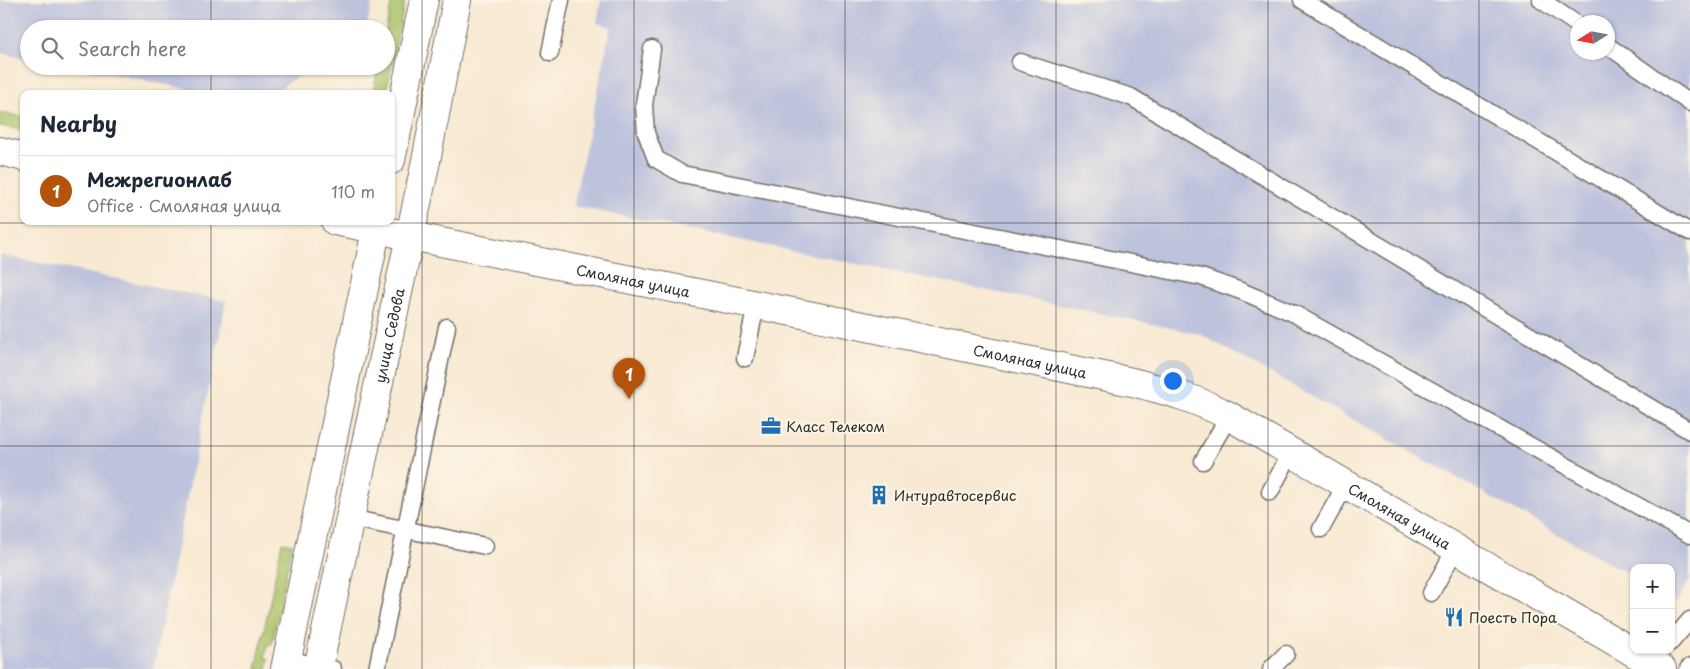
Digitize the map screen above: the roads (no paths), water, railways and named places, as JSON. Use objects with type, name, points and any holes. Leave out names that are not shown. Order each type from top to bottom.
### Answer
[{"type":"street","points":[[395,141],[424,0]]},
{"type":"street","name":"улица Седова","points":[[324,668],[350,518],[427,156],[457,0]]},
{"type":"street","points":[[0,152],[20,155]]},
{"type":"street","points":[[286,664],[377,225]]},
{"type":"street","name":"Смоляная улица","points":[[377,225],[410,236],[1132,382],[1204,403],[1456,548],[1659,661]]},
{"type":"lane","points":[[550,53],[561,0]]},
{"type":"lane","points":[[1302,0],[1690,232]]},
{"type":"lane","points":[[1541,0],[1570,20]]},
{"type":"lane","points":[[652,49],[644,105],[646,133],[656,159],[682,174],[1201,277],[1242,291],[1293,313],[1690,535]]},
{"type":"lane","points":[[1615,51],[1690,103]]},
{"type":"lane","points":[[1020,62],[1131,97],[1690,430]]},
{"type":"lane","points":[[746,358],[756,305]]},
{"type":"lane","points":[[377,669],[407,530],[447,327]]},
{"type":"lane","points":[[1203,461],[1229,416]]},
{"type":"lane","points":[[1270,492],[1291,452]]},
{"type":"lane","points":[[1321,529],[1346,484]]},
{"type":"lane","points":[[350,518],[485,546]]},
{"type":"lane","points":[[1431,593],[1456,548]]},
{"type":"lane","points":[[1675,637],[1690,620]]},
{"type":"lane","points":[[1271,669],[1286,654]]},
{"type":"lane","points":[[286,664],[324,668]]},
{"type":"place","name":"Межрегионлаб","points":[[629,399]]},
{"type":"place","name":"Класс Телеком","points":[[771,426]]},
{"type":"place","name":"Интуравтосервис","points":[[879,495]]},
{"type":"place","name":"Поесть Пора","points":[[1454,617]]}]
